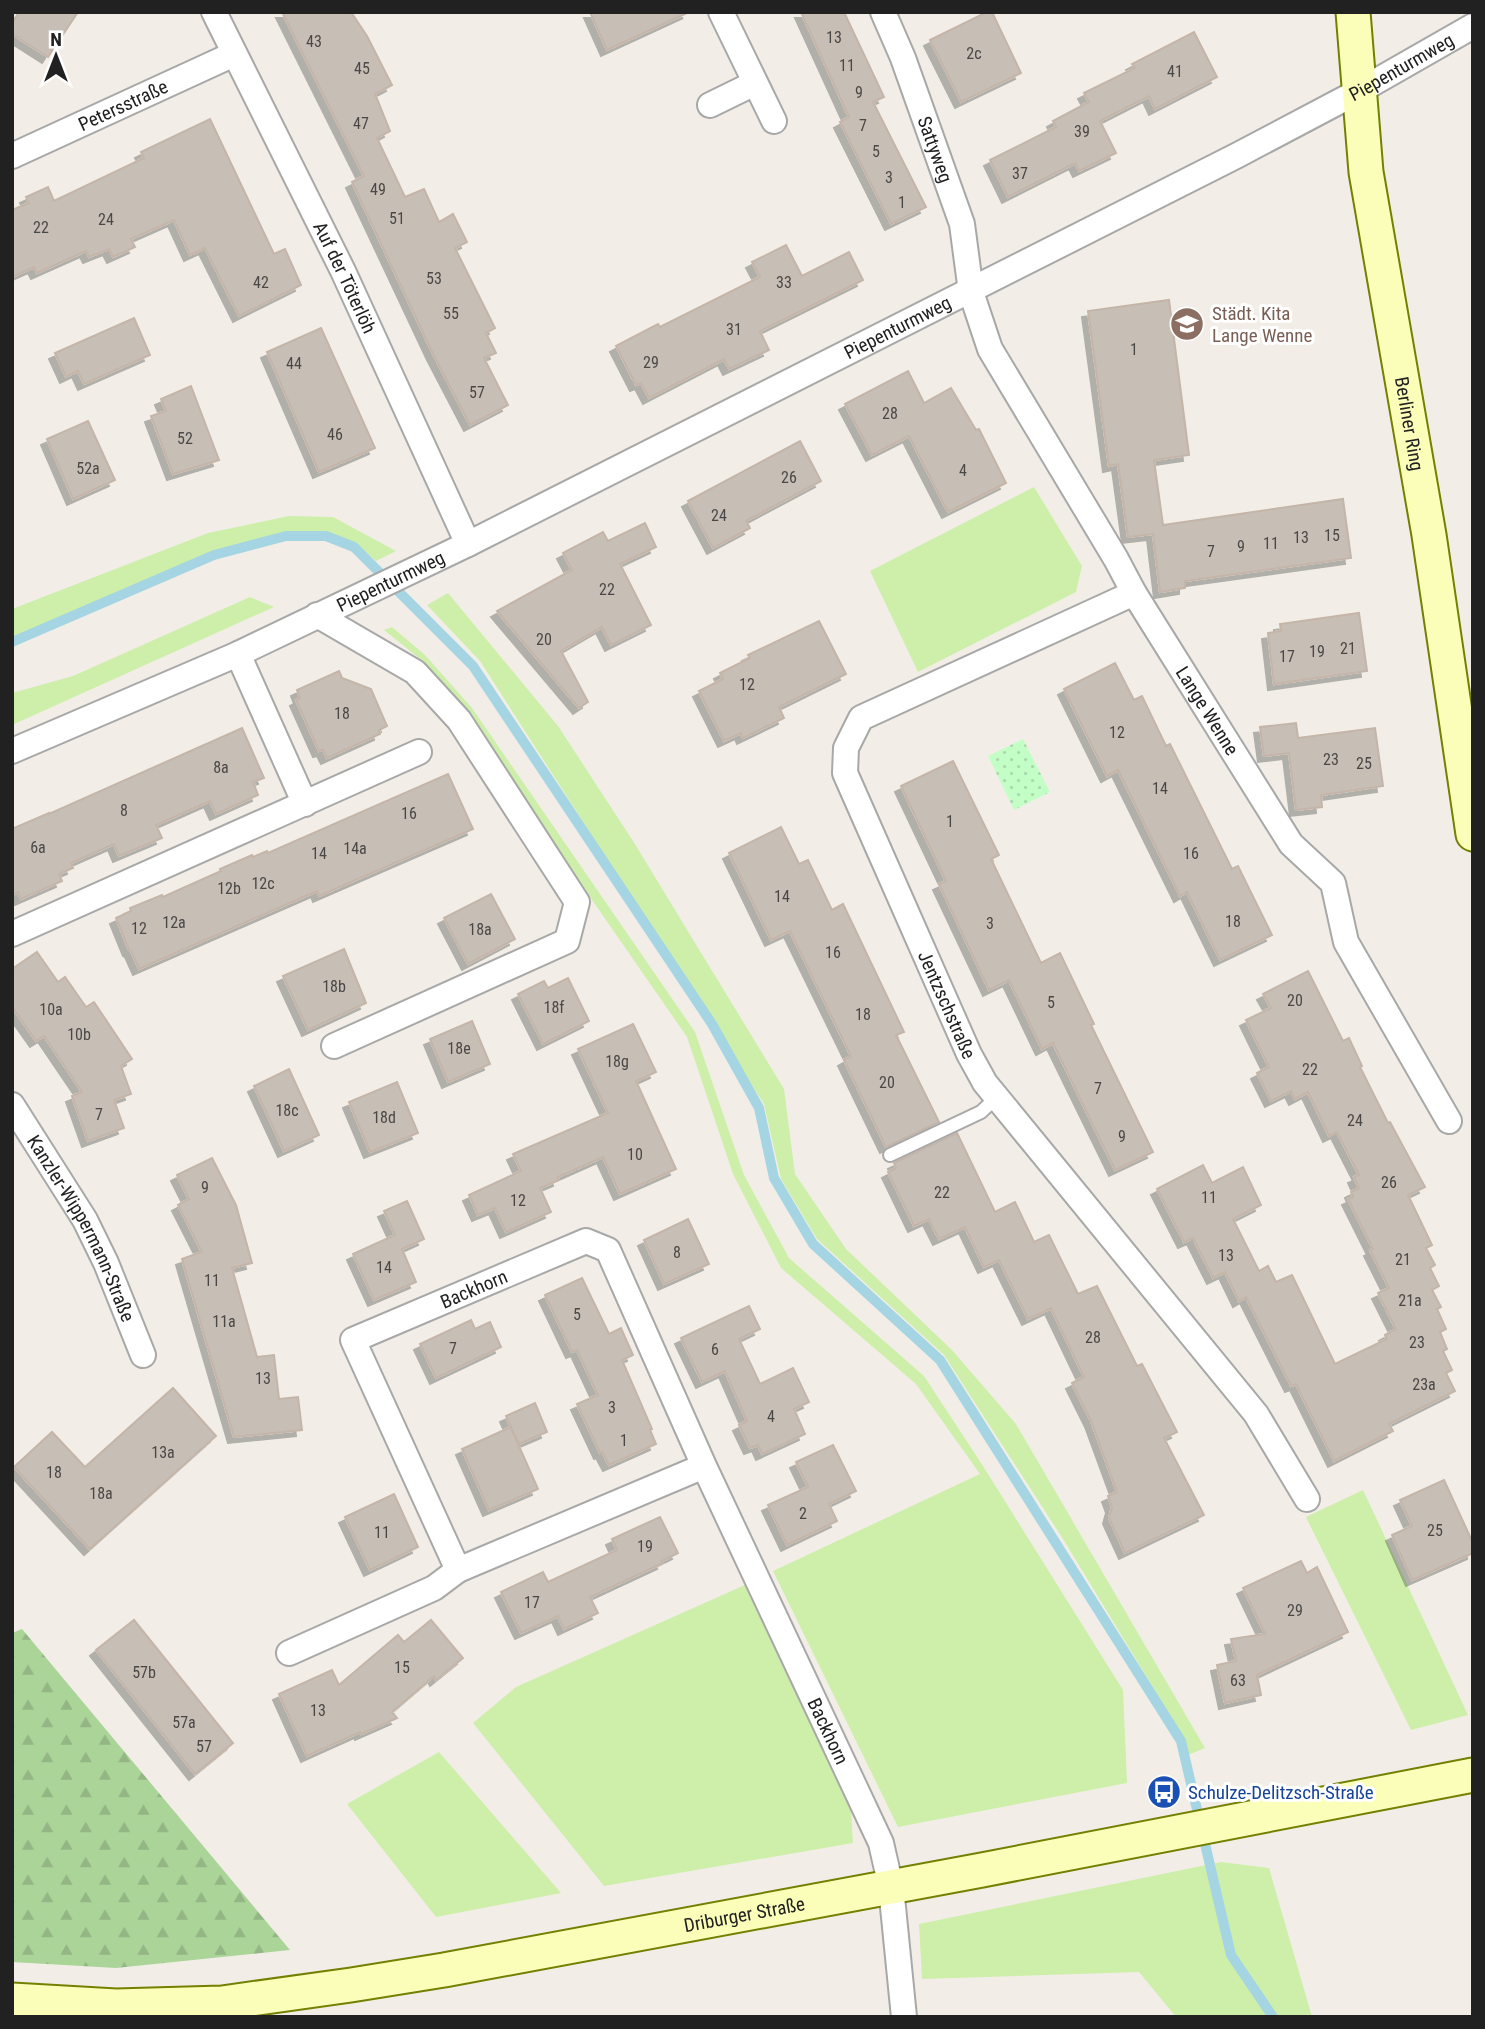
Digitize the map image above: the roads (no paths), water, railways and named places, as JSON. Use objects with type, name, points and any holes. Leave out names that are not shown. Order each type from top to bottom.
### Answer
[{"type":"main road","name":"Berliner Ring","points":[[1353,12],[1366,172],[1429,535],[1473,834]]},
{"type":"main road","name":"Driburger Straße","points":[[12,2000],[116,2006],[222,2003],[444,1970],[1473,1775]]},
{"type":"street","name":"Auf der Töterlöh","points":[[214,12],[343,271],[468,544]]},
{"type":"street","points":[[722,12],[774,121]]},
{"type":"street","name":"Sattyweg","points":[[883,12],[904,58],[962,224],[971,292]]},
{"type":"street","name":"Piepenturmweg","points":[[12,751],[238,654],[468,544],[971,292],[1361,90],[1473,26]]},
{"type":"street","name":"Petersstraße","points":[[12,156],[234,54]]},
{"type":"street","points":[[710,105],[755,83]]},
{"type":"street","name":"Lange Wenne","points":[[971,292],[990,349],[1134,593],[1291,845],[1333,883],[1346,942],[1449,1121]]},
{"type":"street","name":"Jentzschstraße","points":[[1134,593],[861,718],[846,748],[845,774],[969,1054],[985,1083],[1256,1414],[1307,1499]]},
{"type":"street","name":"Piepenturmweg","points":[[317,615],[415,672],[459,720],[577,902],[567,941],[334,1046]]},
{"type":"street","points":[[238,654],[305,804]]},
{"type":"street","points":[[12,934],[419,752]]},
{"type":"street","name":"Kanzler-Wippermann-Straße","points":[[12,1105],[85,1220],[106,1263],[144,1356]]},
{"type":"street","name":"Backhorn","points":[[458,1570],[353,1340],[586,1241],[608,1250],[704,1466],[881,1843],[891,1887]]},
{"type":"street","points":[[289,1653],[435,1588],[458,1570],[704,1466]]},
{"type":"street","points":[[891,1887],[904,2017]]},
{"type":"lane","points":[[890,1155],[927,1141],[981,1112],[998,1097]]},
{"type":"waterway","points":[[12,642],[214,555],[286,536],[326,536],[354,547],[473,666],[712,1024],[759,1108],[774,1178],[813,1244],[940,1360],[1181,1741],[1231,1955],[1273,2017]]},
{"type":"place","name":"Städt. Kita Lange Wenne","points":[[1187,324]]},
{"type":"place","name":"Schulze-Delitzsch-Straße","points":[[1164,1792]]}]
